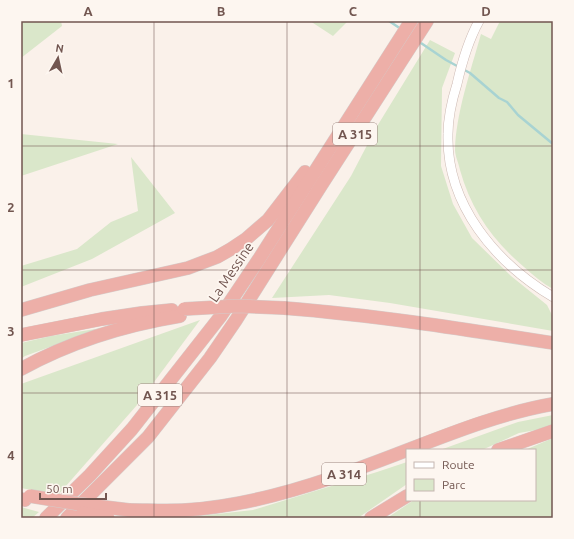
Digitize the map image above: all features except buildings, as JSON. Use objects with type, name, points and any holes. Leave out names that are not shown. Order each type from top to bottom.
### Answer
[{"type":"highway","name":"La Messine","points":[[46,518],[90,475],[132,429],[215,323],[259,258],[411,21]]},
{"type":"highway","name":"La Messine","points":[[67,518],[148,437],[181,396],[236,320],[427,21]]},
{"type":"highway","points":[[21,310],[90,290],[188,268],[217,257],[231,249],[272,216],[307,170],[344,127]]},
{"type":"highway","points":[[21,335],[142,312],[182,312],[237,306],[281,310],[336,312],[440,325],[553,343]]},
{"type":"highway","points":[[21,369],[68,347],[105,334],[156,321],[182,312]]},
{"type":"highway","name":"A 314","points":[[411,449],[464,429],[553,404]]},
{"type":"highway","points":[[501,449],[553,431]]},
{"type":"highway","points":[[78,518],[148,437]]},
{"type":"highway","name":"A 314","points":[[24,497],[129,510],[186,510],[255,500],[286,492],[358,469],[406,451]]},
{"type":"highway","points":[[24,497],[108,518]]},
{"type":"highway","points":[[371,518],[406,497]]},
{"type":"street","points":[[479,21],[466,51],[449,123],[448,146],[455,183],[462,201],[480,234],[492,248],[525,277],[553,297]]},
{"type":"green space","points":[[21,21],[61,21],[62,26],[21,58]]},
{"type":"green space","points":[[310,21],[348,21],[333,36]]},
{"type":"green space","points":[[500,21],[553,21],[553,289],[538,279],[513,257],[484,224],[470,198],[455,150],[461,107],[481,34],[491,39]]},
{"type":"green space","points":[[430,40],[455,53],[442,88],[441,166],[453,204],[472,238],[511,276],[547,305],[553,317],[553,331],[390,303],[329,295],[272,298],[351,176],[376,128]]},
{"type":"green space","points":[[21,134],[118,144],[21,176]]},
{"type":"green space","points":[[131,157],[175,213],[92,259],[21,287],[21,266],[77,249],[111,222],[138,211]]},
{"type":"green space","points":[[200,320],[137,405],[58,495],[21,488],[21,384]]},
{"type":"green space","points":[[102,328],[25,356],[21,359],[21,343],[51,336]]},
{"type":"green space","points":[[553,415],[553,427],[519,433],[484,449],[443,449],[518,422]]},
{"type":"green space","points":[[553,438],[553,518],[387,518],[412,501],[536,501],[536,449],[527,449]]},
{"type":"green space","points":[[406,462],[406,485],[358,518],[182,518],[253,510]]},
{"type":"green space","points":[[21,507],[39,512],[32,518],[21,518]]},
{"type":"waterway","points":[[389,21],[401,29]]},
{"type":"waterway","points":[[418,41],[446,60],[470,73],[499,98],[507,102],[518,115],[553,144]]}]
